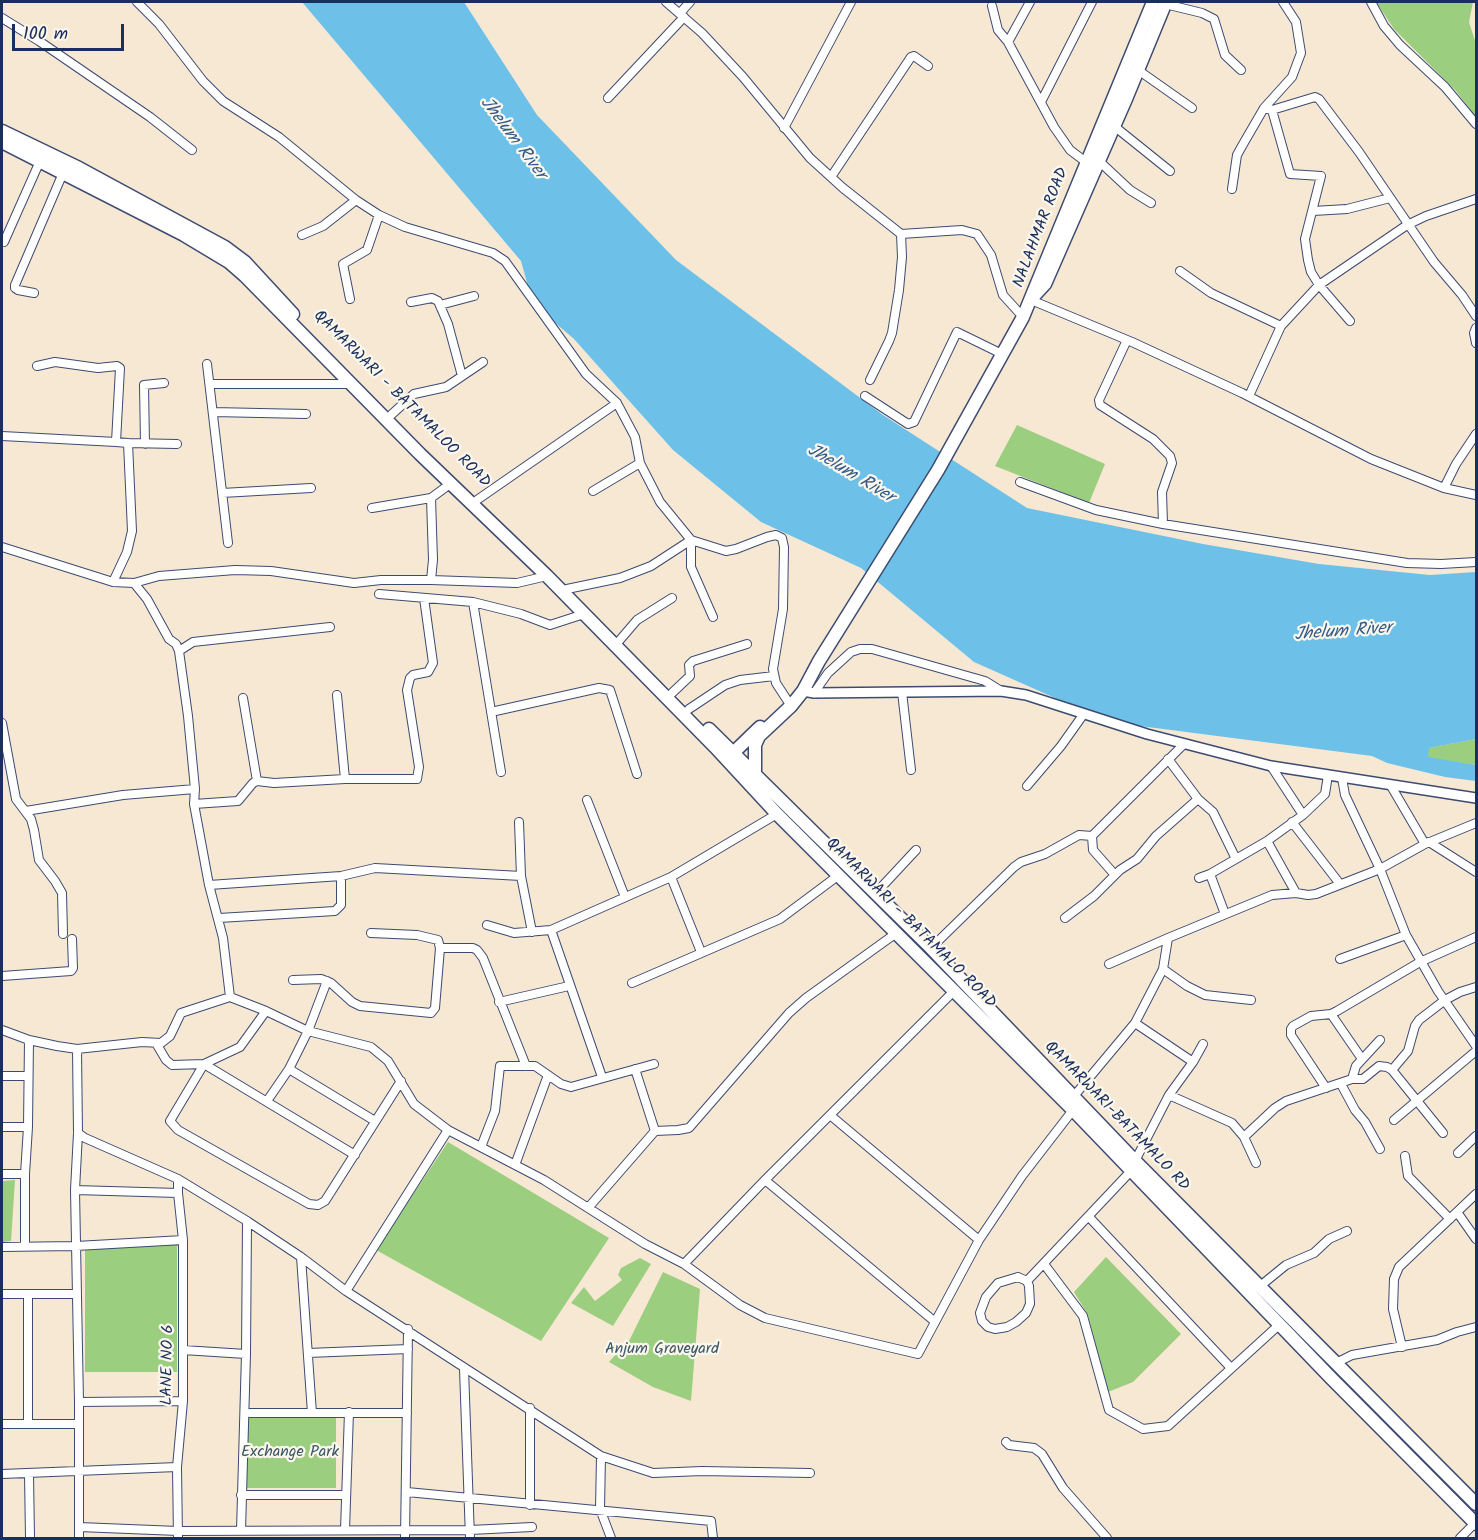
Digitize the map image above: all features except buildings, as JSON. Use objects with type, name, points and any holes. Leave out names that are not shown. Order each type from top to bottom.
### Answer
[{"type":"main road","name":"NALAHMAR ROAD","points":[[1031,300],[1045,284],[1100,161],[1138,70],[1161,2]]},
{"type":"main road","name":"NALAHMAR ROAD","points":[[1031,300],[1037,280],[1086,162],[1161,2]]},
{"type":"main road","name":"QAMARWARI - BATAMALOO ROAD","points":[[2,131],[79,168],[225,247],[245,262],[334,358],[689,709],[730,755]]},
{"type":"main road","name":"QAMARWARI - BATAMALOO ROAD","points":[[2,142],[184,235],[229,262],[450,484],[730,755]]},
{"type":"main road","points":[[730,755],[791,703],[809,692],[819,661],[938,470],[1031,300]]},
{"type":"main road","points":[[755,774],[754,752],[757,740],[791,703]]},
{"type":"main road","name":"QAMARWARI-BATAMALO RD","points":[[730,755],[755,774],[931,948],[1074,1096],[1133,1166],[1280,1324],[1476,1523]]},
{"type":"main road","name":"QAMARWARI - BATAMALO ROAD","points":[[730,755],[777,813],[895,934],[1073,1110]]},
{"type":"main road","name":"QAMARWARI-BATAMALO RD","points":[[1073,1110],[1259,1287],[1476,1504]]},
{"type":"street","points":[[137,2],[159,24],[203,81],[223,101],[279,137],[356,200],[379,215],[405,226],[501,257],[510,266],[586,374],[617,403],[635,437],[640,463],[660,502],[691,540],[726,551],[767,537],[776,535],[782,538],[784,547],[783,609],[773,669],[776,683],[791,703]]},
{"type":"street","points":[[666,2],[682,15],[743,77],[810,158],[901,234],[962,230],[977,234],[991,255],[1003,295],[1023,317]]},
{"type":"street","points":[[608,98],[682,15],[690,2]]},
{"type":"street","points":[[784,128],[851,2]]},
{"type":"street","points":[[1008,42],[1030,2]]},
{"type":"street","points":[[1041,102],[1092,2]]},
{"type":"street","points":[[1161,2],[1202,13],[1214,20],[1225,55],[1241,70]]},
{"type":"street","points":[[1232,189],[1237,155],[1292,77],[1301,53],[1296,22],[1283,2]]},
{"type":"street","points":[[1371,2],[1384,26],[1400,45],[1445,87],[1476,124]]},
{"type":"street","points":[[990,3],[998,30],[1008,42],[1054,127],[1070,150],[1086,162]]},
{"type":"street","points":[[2,18],[150,117],[192,150]]},
{"type":"street","points":[[831,177],[911,57],[928,66]]},
{"type":"street","points":[[1138,70],[1192,108]]},
{"type":"street","points":[[1268,109],[1319,99],[1359,152],[1407,225],[1475,313]]},
{"type":"street","points":[[1268,109],[1290,174],[1321,176],[1305,243],[1311,272],[1319,285],[1350,321]]},
{"type":"street","points":[[1114,126],[1170,171]]},
{"type":"street","points":[[4,242],[40,161]]},
{"type":"street","points":[[1100,161],[1125,186],[1151,203]]},
{"type":"street","points":[[34,293],[18,290],[15,285],[63,173]]},
{"type":"street","points":[[1313,211],[1347,209],[1390,198]]},
{"type":"street","points":[[1249,396],[1281,326],[1319,285],[1407,225],[1476,199]]},
{"type":"street","points":[[302,235],[323,226],[356,200]]},
{"type":"street","points":[[350,299],[343,264],[367,250],[379,215]]},
{"type":"street","points":[[870,380],[892,333],[899,290],[901,234]]},
{"type":"street","points":[[1180,271],[1211,293],[1281,326]]},
{"type":"street","points":[[440,305],[474,296]]},
{"type":"street","points":[[411,302],[436,299],[448,324],[462,376]]},
{"type":"street","points":[[1031,300],[1127,340],[1249,396],[1371,459],[1444,488],[1476,495]]},
{"type":"street","points":[[1476,328],[1474,333],[1476,343]]},
{"type":"street","points":[[865,396],[908,424],[914,422],[957,332],[1002,354]]},
{"type":"street","points":[[1127,340],[1099,400],[1100,405],[1153,439],[1170,456],[1172,463],[1162,492],[1163,524]]},
{"type":"street","points":[[37,366],[56,362],[98,368],[118,367],[120,371],[116,442]]},
{"type":"street","points":[[391,415],[414,394],[442,388],[483,362]]},
{"type":"street","points":[[207,364],[228,543]]},
{"type":"street","points":[[145,444],[144,386],[164,383]]},
{"type":"street","points":[[210,384],[350,384]]},
{"type":"street","points":[[477,500],[617,403]]},
{"type":"street","points":[[213,412],[306,414]]},
{"type":"street","points":[[1444,488],[1456,464],[1476,434]]},
{"type":"street","points":[[2,436],[177,444]]},
{"type":"street","points":[[113,582],[132,531],[128,443]]},
{"type":"street","points":[[593,490],[640,463]]},
{"type":"street","points":[[1020,482],[1096,510],[1163,524],[1407,563],[1476,562]]},
{"type":"street","points":[[372,508],[431,498],[450,484]]},
{"type":"street","points":[[222,493],[311,488]]},
{"type":"street","points":[[431,498],[433,560],[431,580]]},
{"type":"street","points":[[567,589],[620,578],[651,566],[691,540]]},
{"type":"street","points":[[691,540],[691,567],[712,617]]},
{"type":"street","points":[[2,547],[113,582],[134,583],[159,576],[236,570],[271,571],[354,583],[431,580],[517,584],[547,576]]},
{"type":"street","points":[[134,583],[147,599],[169,639],[176,644],[179,651],[195,789],[194,804],[209,885],[219,918],[230,997]]},
{"type":"street","points":[[379,594],[473,602],[521,614],[549,625],[584,614]]},
{"type":"street","points":[[194,804],[238,801],[257,781],[274,783],[345,779],[413,780],[418,778],[419,767],[407,690],[410,678],[413,675],[428,672],[433,663],[424,598]]},
{"type":"street","points":[[619,641],[637,620],[672,598]]},
{"type":"street","points":[[473,602],[501,772]]},
{"type":"street","points":[[179,651],[193,642],[330,627]]},
{"type":"street","points":[[672,693],[690,676],[689,665],[693,661],[747,644]]},
{"type":"street","points":[[809,692],[851,652],[860,649],[872,649],[985,681],[1001,691]]},
{"type":"street","points":[[689,709],[725,685],[740,680],[774,676]]},
{"type":"street","points":[[491,712],[605,688],[610,690],[637,774]]},
{"type":"street","points":[[809,692],[1001,691],[1026,695],[1083,715],[1271,766],[1476,798]]},
{"type":"street","points":[[902,692],[912,770]]},
{"type":"street","points":[[337,695],[345,779]]},
{"type":"street","points":[[243,698],[257,781]]},
{"type":"street","points":[[1027,786],[1061,746],[1083,715]]},
{"type":"street","points":[[2,723],[16,799],[26,811],[34,830],[39,860],[62,893],[63,934]]},
{"type":"street","points":[[1115,875],[1093,850],[1092,836],[1184,744]]},
{"type":"street","points":[[1168,759],[1198,799],[1216,816],[1236,859]]},
{"type":"street","points":[[1271,766],[1303,815]]},
{"type":"street","points":[[1198,878],[1210,874],[1267,841],[1303,815],[1325,794],[1328,775]]},
{"type":"street","points":[[1341,778],[1345,795],[1380,869],[1406,935],[1420,962],[1476,1043]]},
{"type":"street","points":[[1391,786],[1427,843],[1476,872]]},
{"type":"street","points":[[26,811],[123,795],[195,789]]},
{"type":"street","points":[[1065,918],[1137,859],[1156,836],[1198,799]]},
{"type":"street","points":[[587,800],[625,897]]},
{"type":"street","points":[[488,925],[514,933],[551,930],[671,877],[777,813]]},
{"type":"street","points":[[519,822],[521,876],[532,932]]},
{"type":"street","points":[[1292,822],[1340,884]]},
{"type":"street","points":[[1109,964],[1272,895],[1296,892],[1311,895],[1380,869],[1427,843],[1476,823]]},
{"type":"street","points":[[931,948],[1014,867],[1045,854],[1079,835],[1092,836]]},
{"type":"street","points":[[1267,841],[1296,892]]},
{"type":"street","points":[[875,894],[916,850]]},
{"type":"street","points":[[209,885],[341,876],[375,868],[521,876]]},
{"type":"street","points":[[1210,874],[1225,914]]},
{"type":"street","points":[[632,983],[780,919],[839,875]]},
{"type":"street","points":[[219,918],[335,911],[341,905],[341,876]]},
{"type":"street","points":[[671,877],[702,952]]},
{"type":"street","points":[[551,930],[602,1077]]},
{"type":"street","points":[[293,980],[321,979],[327,981],[360,1006],[431,1013],[435,1008],[440,948],[438,940],[417,934],[371,933]]},
{"type":"street","points":[[588,1208],[655,1131],[689,1128],[789,1013],[806,998],[895,934]]},
{"type":"street","points":[[1340,959],[1406,935]]},
{"type":"street","points":[[1326,1088],[1290,1033],[1293,1026],[1305,1019],[1331,1014],[1420,962],[1476,937]]},
{"type":"street","points":[[1074,1096],[1135,1023],[1163,969],[1168,938]]},
{"type":"street","points":[[2,976],[71,971],[73,968],[72,939]]},
{"type":"street","points":[[440,948],[477,950],[483,958],[526,1066]]},
{"type":"street","points":[[1163,969],[1192,990],[1205,995],[1251,1000]]},
{"type":"street","points":[[267,1101],[289,1069],[308,1031],[327,981]]},
{"type":"street","points":[[499,1002],[569,986]]},
{"type":"street","points":[[1392,1070],[1408,1051],[1419,1020],[1445,1000],[1476,987]]},
{"type":"street","points":[[684,1264],[953,992]]},
{"type":"street","points":[[2,1030],[29,1040],[77,1049],[161,1043],[168,1039],[181,1013],[230,997],[308,1031],[371,1047],[388,1061],[414,1104],[448,1130],[515,1165],[645,1244],[684,1264],[740,1305],[765,1318],[918,1354],[979,1240],[1022,1176],[1073,1110]]},
{"type":"street","points":[[156,1043],[166,1060],[172,1065],[204,1064],[226,1056],[243,1044],[266,1011]]},
{"type":"street","points":[[1331,1014],[1362,1059]]},
{"type":"street","points":[[1135,1023],[1194,1062]]},
{"type":"street","points":[[25,1246],[29,1040]]},
{"type":"street","points":[[1352,1079],[1354,1069],[1380,1040]]},
{"type":"street","points":[[1027,1281],[1089,1217],[1133,1166],[1169,1095],[1194,1062],[1203,1044]]},
{"type":"street","points":[[77,1049],[78,1133],[75,1190],[79,1539]]},
{"type":"street","points":[[1394,1120],[1476,1051]]},
{"type":"street","points":[[204,1064],[170,1121],[178,1130],[314,1205],[325,1201],[401,1081]]},
{"type":"street","points":[[204,1064],[355,1155]]},
{"type":"street","points":[[481,1147],[495,1111],[499,1066],[535,1066],[561,1084],[571,1087],[654,1064]]},
{"type":"street","points":[[1244,1137],[1286,1101],[1352,1079],[1365,1078],[1379,1066],[1392,1070],[1443,1133]]},
{"type":"street","points":[[289,1069],[375,1121]]},
{"type":"street","points":[[635,1069],[655,1131]]},
{"type":"street","points":[[515,1165],[548,1075]]},
{"type":"street","points":[[2,1076],[27,1076]]},
{"type":"street","points":[[1341,1083],[1380,1149]]},
{"type":"street","points":[[1169,1095],[1232,1123],[1244,1137],[1256,1163]]},
{"type":"street","points":[[830,1114],[979,1240]]},
{"type":"street","points":[[2,1126],[28,1127]]},
{"type":"street","points":[[346,1291],[448,1130]]},
{"type":"street","points":[[78,1133],[178,1179],[247,1221],[346,1291],[601,1456],[653,1473],[702,1471],[810,1473]]},
{"type":"street","points":[[1458,1153],[1476,1136]]},
{"type":"street","points":[[1405,1156],[1408,1176],[1450,1219]]},
{"type":"street","points":[[2,1174],[25,1174]]},
{"type":"street","name":"LANE NO 6","points":[[178,1179],[183,1240],[183,1401],[177,1467],[178,1535]]},
{"type":"street","points":[[765,1180],[934,1321]]},
{"type":"street","points":[[75,1190],[178,1192]]},
{"type":"street","points":[[1402,1347],[1393,1309],[1394,1279],[1399,1267],[1476,1194]]},
{"type":"street","points":[[1457,1212],[1476,1239]]},
{"type":"street","points":[[1089,1217],[1231,1368]]},
{"type":"street","points":[[241,1531],[247,1221]]},
{"type":"street","points":[[1259,1287],[1286,1265],[1314,1253],[1329,1239],[1347,1232]]},
{"type":"street","points":[[2,1247],[76,1246],[183,1240]]},
{"type":"street","points":[[301,1257],[312,1413]]},
{"type":"street","points":[[1044,1264],[1083,1316],[1109,1410],[1143,1429],[1168,1426],[1280,1324]]},
{"type":"street","points":[[1018,1277],[1027,1281],[1031,1295],[1026,1313],[1007,1327],[995,1329],[988,1327],[982,1321],[980,1313],[986,1297],[998,1283],[1008,1278],[1018,1277]]},
{"type":"street","points":[[2,1294],[77,1294]]},
{"type":"street","points":[[28,1294],[28,1424]]},
{"type":"street","points":[[1336,1363],[1352,1354],[1437,1340],[1476,1327]]},
{"type":"street","points":[[405,1539],[408,1329]]},
{"type":"street","points":[[308,1353],[408,1348]]},
{"type":"street","points":[[183,1350],[246,1354]]},
{"type":"street","points":[[464,1369],[470,1534]]},
{"type":"street","points":[[79,1402],[183,1401]]},
{"type":"street","points":[[530,1408],[530,1505]]},
{"type":"street","points":[[345,1530],[349,1412]]},
{"type":"street","points":[[249,1413],[407,1413]]},
{"type":"street","points":[[2,1424],[79,1424]]},
{"type":"street","points":[[1006,1442],[1009,1445],[1034,1448],[1042,1454],[1063,1488],[1107,1539]]},
{"type":"street","points":[[601,1456],[600,1509],[611,1539]]},
{"type":"street","points":[[2,1474],[177,1467]]},
{"type":"street","points":[[30,1474],[30,1539]]},
{"type":"street","points":[[407,1492],[711,1521],[713,1539]]},
{"type":"street","points":[[242,1495],[346,1495]]},
{"type":"street","points":[[1460,1539],[1476,1523]]},
{"type":"street","points":[[79,1527],[178,1535],[241,1531],[405,1529],[470,1534],[532,1527]]},
{"type":"green space","points":[[1376,2],[1473,2],[1469,22],[1476,44],[1476,117],[1456,91],[1394,29]]},
{"type":"green space","points":[[1017,425],[1105,464],[1089,503],[995,466]]},
{"type":"green space","points":[[1476,739],[1476,765],[1428,758],[1428,748]]},
{"type":"green space","points":[[448,1142],[609,1238],[541,1341],[376,1250]]},
{"type":"green space","points":[[15,1180],[11,1241],[2,1242],[2,1181]]},
{"type":"green space","points":[[85,1245],[177,1245],[177,1372],[85,1372]]},
{"type":"green space","points":[[1106,1257],[1181,1334],[1133,1382],[1108,1392],[1088,1315],[1074,1292]]},
{"type":"green space","points":[[640,1258],[651,1264],[613,1326],[571,1303],[584,1287],[595,1301],[622,1280],[618,1275],[621,1268]]},
{"type":"green space","name":"Anjum Graveyard","points":[[663,1272],[700,1289],[691,1401],[653,1387],[609,1362],[630,1339]]},
{"type":"green space","name":"Exchange Park","points":[[244,1417],[336,1417],[336,1488],[244,1488]]},
{"type":"water","name":"Jhelum River","points":[[302,2],[464,2],[537,115],[676,260],[883,415],[1027,508],[1203,544],[1319,564],[1430,575],[1476,572],[1476,739],[1429,748],[1428,757],[1476,765],[1476,781],[1445,777],[1387,763],[1372,756],[1109,722],[974,662],[861,568],[761,522],[673,450],[574,339],[533,304],[521,261]]}]
